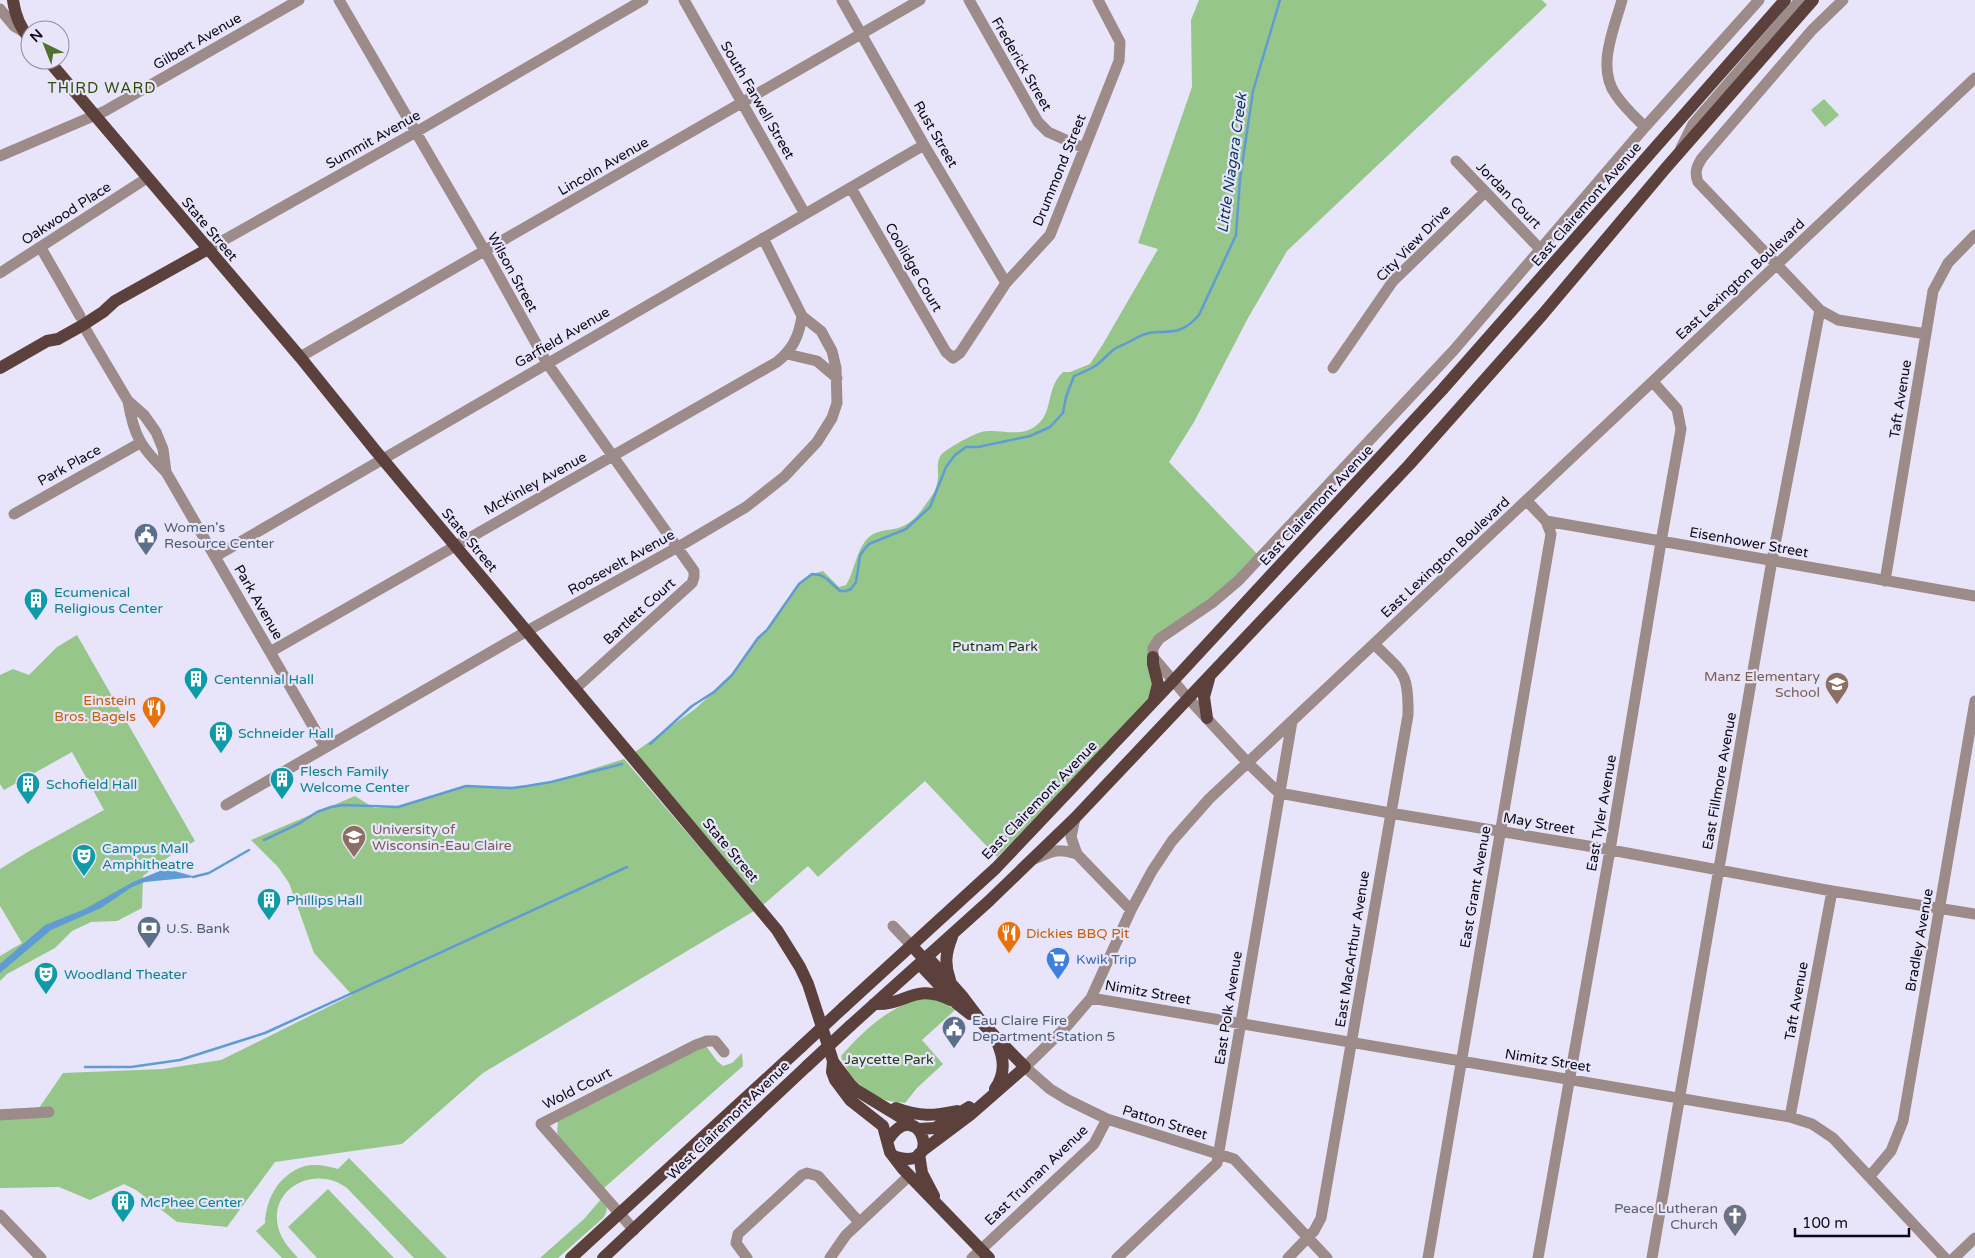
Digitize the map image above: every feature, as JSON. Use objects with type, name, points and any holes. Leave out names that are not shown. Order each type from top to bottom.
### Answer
[{"type":"main road","points":[[13,0],[20,23]]},
{"type":"main road","name":"East Clairemont Avenue","points":[[844,1007],[996,868],[1174,681],[1442,390],[1785,0]]},
{"type":"main road","points":[[874,1004],[925,960],[1033,860],[1075,818],[1409,465],[1543,314],[1678,154],[1812,0]]},
{"type":"main road","name":"State Street","points":[[57,70],[300,357],[383,460],[778,930],[808,984],[833,1061],[850,1084],[908,1121],[915,1128]]},
{"type":"main road","name":"Summit Avenue","points":[[0,368],[47,341],[58,339],[100,305],[115,301],[208,249]]},
{"type":"main road","points":[[1153,657],[1158,684],[1153,703]]},
{"type":"main road","points":[[1206,718],[1204,697],[1210,674]]},
{"type":"main road","points":[[951,982],[945,963],[947,948],[953,934]]},
{"type":"main road","name":"Patton Street","points":[[912,946],[925,960],[932,962],[951,982],[984,1025],[1025,1066]]},
{"type":"main road","name":"Patton Street","points":[[925,960],[924,969],[956,1003],[984,1025]]},
{"type":"main road","points":[[874,1004],[888,1005],[909,995],[926,992],[944,997],[956,1003]]},
{"type":"main road","name":"West Clairemont Avenue","points":[[603,1258],[874,1004]]},
{"type":"main road","name":"West Clairemont Avenue","points":[[571,1258],[844,1007]]},
{"type":"main road","name":"East Lexington Boulevard","points":[[915,1128],[935,1128],[963,1110],[989,1098],[999,1082],[1003,1067],[1001,1051],[995,1037]]},
{"type":"main road","name":"State Street","points":[[833,1061],[832,1072],[840,1087],[850,1100],[883,1126],[888,1140]]},
{"type":"main road","name":"East Lexington Boulevard","points":[[921,1152],[955,1127],[1025,1066]]},
{"type":"main road","points":[[870,1098],[913,1114],[933,1116],[963,1110]]},
{"type":"main road","points":[[940,1206],[929,1198],[909,1176],[888,1148],[888,1140],[896,1131],[906,1126],[915,1128],[924,1140],[921,1152],[922,1173],[940,1206],[981,1255]]},
{"type":"main road","points":[[894,1156],[904,1159],[921,1152]]},
{"type":"street","name":"Gilbert Avenue","points":[[0,156],[95,115],[299,0]]},
{"type":"street","name":"Wilson Street","points":[[339,0],[485,251],[547,363],[678,548]]},
{"type":"street","name":"Summit Avenue","points":[[208,249],[416,132],[643,0]]},
{"type":"street","name":"South Farwell Street","points":[[684,0],[805,214]]},
{"type":"street","name":"Rust Street","points":[[842,0],[924,145],[1006,283]]},
{"type":"street","name":"Lincoln Avenue","points":[[300,357],[920,0]]},
{"type":"street","name":"Frederick Street","points":[[969,0],[1038,122],[1048,132],[1084,148]]},
{"type":"street","name":"Drummond Street","points":[[953,358],[960,353],[1006,283],[1050,235],[1119,61],[1120,42],[1098,0]]},
{"type":"street","points":[[1622,0],[1607,58],[1609,83],[1615,94],[1645,127]]},
{"type":"street","points":[[1279,793],[1155,662],[1153,648],[1159,639],[1226,592],[1416,393],[1645,127],[1759,0]]},
{"type":"street","points":[[1678,154],[1694,124],[1800,0]]},
{"type":"street","points":[[1844,0],[1812,30],[1709,150],[1698,164],[1696,176],[1698,182],[1820,310],[1838,320],[1926,334]]},
{"type":"street","points":[[0,10],[20,30]]},
{"type":"street","name":"East Lexington Boulevard","points":[[1025,1066],[1067,1026],[1091,998],[1131,910],[1152,871],[1172,841],[1209,799],[1975,78]]},
{"type":"street","name":"Garfield Avenue","points":[[216,556],[924,145]]},
{"type":"street","name":"Jordan Court","points":[[1456,161],[1541,250]]},
{"type":"street","name":"Oakwood Place","points":[[0,273],[147,178]]},
{"type":"street","name":"Coolidge Court","points":[[852,188],[946,352],[953,358]]},
{"type":"street","name":"City View Drive","points":[[1333,368],[1393,281],[1485,192]]},
{"type":"street","name":"Taft Avenue","points":[[1885,581],[1933,292],[1948,263],[1975,235]]},
{"type":"street","name":"Roosevelt Avenue","points":[[226,805],[527,631],[678,548],[746,507],[791,470],[816,442],[832,418],[837,403],[837,378],[832,351],[821,331],[802,316],[763,238]]},
{"type":"street","name":"Park Avenue","points":[[41,248],[128,401],[144,415],[156,432],[162,449],[166,472]]},
{"type":"street","name":"East Fillmore Avenue","points":[[1652,1258],[1772,560],[1820,310]]},
{"type":"street","points":[[802,316],[796,342],[788,354],[817,361],[837,378]]},
{"type":"street","name":"McKinley Avenue","points":[[270,652],[613,457],[788,354]]},
{"type":"street","name":"East Tyler Avenue","points":[[1538,1258],[1610,850],[1681,429],[1677,409],[1653,382]]},
{"type":"street","name":"Park Avenue","points":[[128,401],[132,424],[140,443],[166,472],[325,747]]},
{"type":"street","name":"Park Place","points":[[14,514],[140,443]]},
{"type":"street","points":[[1527,501],[1546,521]]},
{"type":"street","name":"Eisenhower Street","points":[[1546,521],[1975,596]]},
{"type":"street","name":"East Grant Avenue","points":[[1428,1258],[1551,534],[1546,521]]},
{"type":"street","name":"Bartlett Court","points":[[576,688],[692,583],[694,571],[678,548]]},
{"type":"street","name":"East MacArthur Avenue","points":[[1288,1258],[1308,1238],[1321,1218],[1408,715],[1409,690],[1401,670],[1374,644]]},
{"type":"street","name":"Bradley Avenue","points":[[1870,1176],[1891,1151],[1902,1121],[1975,701]]},
{"type":"street","name":"East Polk Avenue","points":[[1117,1258],[1218,1163],[1292,721]]},
{"type":"street","name":"May Street","points":[[1279,793],[1390,814],[1610,850],[1832,891],[1975,914]]},
{"type":"street","points":[[1075,818],[1071,837],[1077,854],[1131,910]]},
{"type":"street","points":[[1033,860],[1056,850],[1077,854]]},
{"type":"street","name":"Taft Avenue","points":[[1790,1117],[1832,891]]},
{"type":"street","name":"Patton Street","points":[[893,926],[912,946]]},
{"type":"street","name":"Nimitz Street","points":[[1091,998],[1570,1078],[1790,1117],[1812,1124],[1833,1138],[1945,1258]]},
{"type":"street","name":"Wold Court","points":[[634,1230],[541,1124],[696,1045],[707,1041],[715,1041],[724,1052]]},
{"type":"street","name":"Patton Street","points":[[1025,1066],[1050,1089],[1107,1119],[1234,1159],[1327,1258]]},
{"type":"street","points":[[0,1116],[49,1112]]},
{"type":"street","name":"East Truman Avenue","points":[[981,1255],[1094,1144],[1107,1119]]},
{"type":"street","points":[[747,1258],[736,1243],[738,1234],[802,1175],[807,1173],[818,1176],[859,1222]]},
{"type":"street","points":[[830,1258],[846,1235],[909,1176]]},
{"type":"street","points":[[0,1215],[42,1258]]},
{"type":"street","points":[[1954,1258],[1975,1238]]},
{"type":"green space","name":"Putnam Park","points":[[1199,0],[1542,0],[1547,5],[1287,251],[1248,318],[1194,422],[1169,462],[1260,557],[1159,639],[1153,703],[997,857],[925,781],[818,877],[808,866],[763,905],[635,752],[695,709],[732,675],[758,638],[767,630],[799,584],[812,574],[823,571],[839,587],[846,585],[861,548],[872,534],[906,525],[923,509],[936,488],[938,463],[944,452],[978,433],[995,431],[1021,432],[1033,428],[1043,418],[1054,385],[1063,372],[1070,372],[1090,364],[1158,249],[1138,243],[1192,87],[1191,20]]},
{"type":"green space","points":[[1824,99],[1839,115],[1825,127],[1811,110]]},
{"type":"green space","points":[[77,635],[195,841],[174,853],[143,876],[142,908],[117,921],[91,922],[72,931],[55,948],[7,974],[0,981],[0,956],[22,943],[0,906],[0,869],[104,810],[72,752],[4,790],[0,784],[0,675],[13,669],[29,675],[57,647]]},
{"type":"green space","points":[[624,759],[754,911],[483,1073],[402,1144],[275,1162],[227,1227],[177,1222],[136,1190],[124,1184],[90,1200],[59,1187],[0,1188],[0,1109],[39,1108],[63,1073],[163,1069],[221,1060],[352,995],[314,953],[289,883],[278,867],[251,840],[355,796],[374,808],[398,807],[466,786],[512,788],[551,782]]},
{"type":"green space","name":"Jaycette Park","points":[[921,997],[942,1001],[955,1010],[922,1040],[943,1064],[917,1088],[905,1103],[889,1101],[873,1095],[853,1078],[841,1056],[877,1021],[908,1002]]},
{"type":"green space","points":[[706,1046],[723,1066],[732,1063],[742,1053],[743,1066],[604,1188],[561,1140],[557,1133],[558,1121]]},
{"type":"green space","points":[[349,1158],[447,1258],[414,1258],[347,1188],[334,1181],[320,1179],[307,1180],[295,1185],[285,1194],[279,1205],[277,1218],[280,1233],[298,1258],[282,1258],[256,1231],[265,1223],[271,1197],[286,1176],[302,1167],[311,1165],[338,1169]]},
{"type":"green space","points":[[328,1189],[394,1258],[317,1258],[288,1227]]},
{"type":"green space","points":[[602,1198],[607,1208],[603,1218],[558,1258],[540,1258],[584,1219]]},
{"type":"water","points":[[162,870],[171,870],[196,877],[145,882],[132,887],[101,908],[51,930],[0,973],[0,964],[45,925],[85,909],[133,882]]},
{"type":"waterway","name":"Little Niagara Creek","points":[[650,744],[692,706],[714,692],[732,675],[758,638],[767,630],[799,584],[812,574],[820,575],[827,579],[840,591],[851,589],[856,582],[860,556],[863,551],[869,544],[906,529],[930,507],[946,467],[955,455],[966,447],[978,447],[1030,436],[1050,427],[1063,413],[1066,397],[1074,376],[1093,367],[1101,362],[1110,352],[1136,338],[1153,332],[1175,331],[1183,328],[1199,315],[1236,235],[1240,179],[1253,91],[1280,0]]},
{"type":"waterway","name":"Little Niagara Creek","points":[[264,840],[300,823],[317,812],[331,807],[343,805],[398,807],[466,786],[512,788],[527,786],[551,782],[622,764]]},
{"type":"waterway","name":"Little Niagara Creek","points":[[193,877],[209,873],[249,850]]},
{"type":"waterway","points":[[85,1067],[131,1067],[180,1060],[265,1033],[627,867]]},
{"type":"place","name":"Women's Resource Center","points":[[146,556]]},
{"type":"place","name":"Ecumenical Religious Center","points":[[36,621]]},
{"type":"place","name":"Centennial Hall","points":[[196,700]]},
{"type":"place","name":"Manz Elementary School","points":[[1837,705]]},
{"type":"place","name":"Einstein Bros. Bagels","points":[[154,729]]},
{"type":"place","name":"Schneider Hall","points":[[221,754]]},
{"type":"place","name":"Flesch Family Welcome Center","points":[[282,800]]},
{"type":"place","name":"Schofield Hall","points":[[28,805]]},
{"type":"place","name":"University of Wisconsin-Eau Claire","points":[[354,858]]},
{"type":"place","name":"Campus Mall Amphitheatre","points":[[84,877]]},
{"type":"place","name":"Phillips Hall","points":[[269,921]]},
{"type":"place","name":"U.S. Bank","points":[[149,949]]},
{"type":"place","name":"Dickies BBQ Pit","points":[[1009,954]]},
{"type":"place","name":"Kwik Trip","points":[[1058,980]]},
{"type":"place","name":"Woodland Theater","points":[[46,995]]},
{"type":"place","name":"Eau Claire Fire Department Station 5","points":[[954,1049]]},
{"type":"place","name":"McPhee Center","points":[[123,1223]]},
{"type":"place","name":"Peace Lutheran Church","points":[[1735,1237]]},
{"type":"district","name":"THIRD WARD","points":[[102,88]]}]
